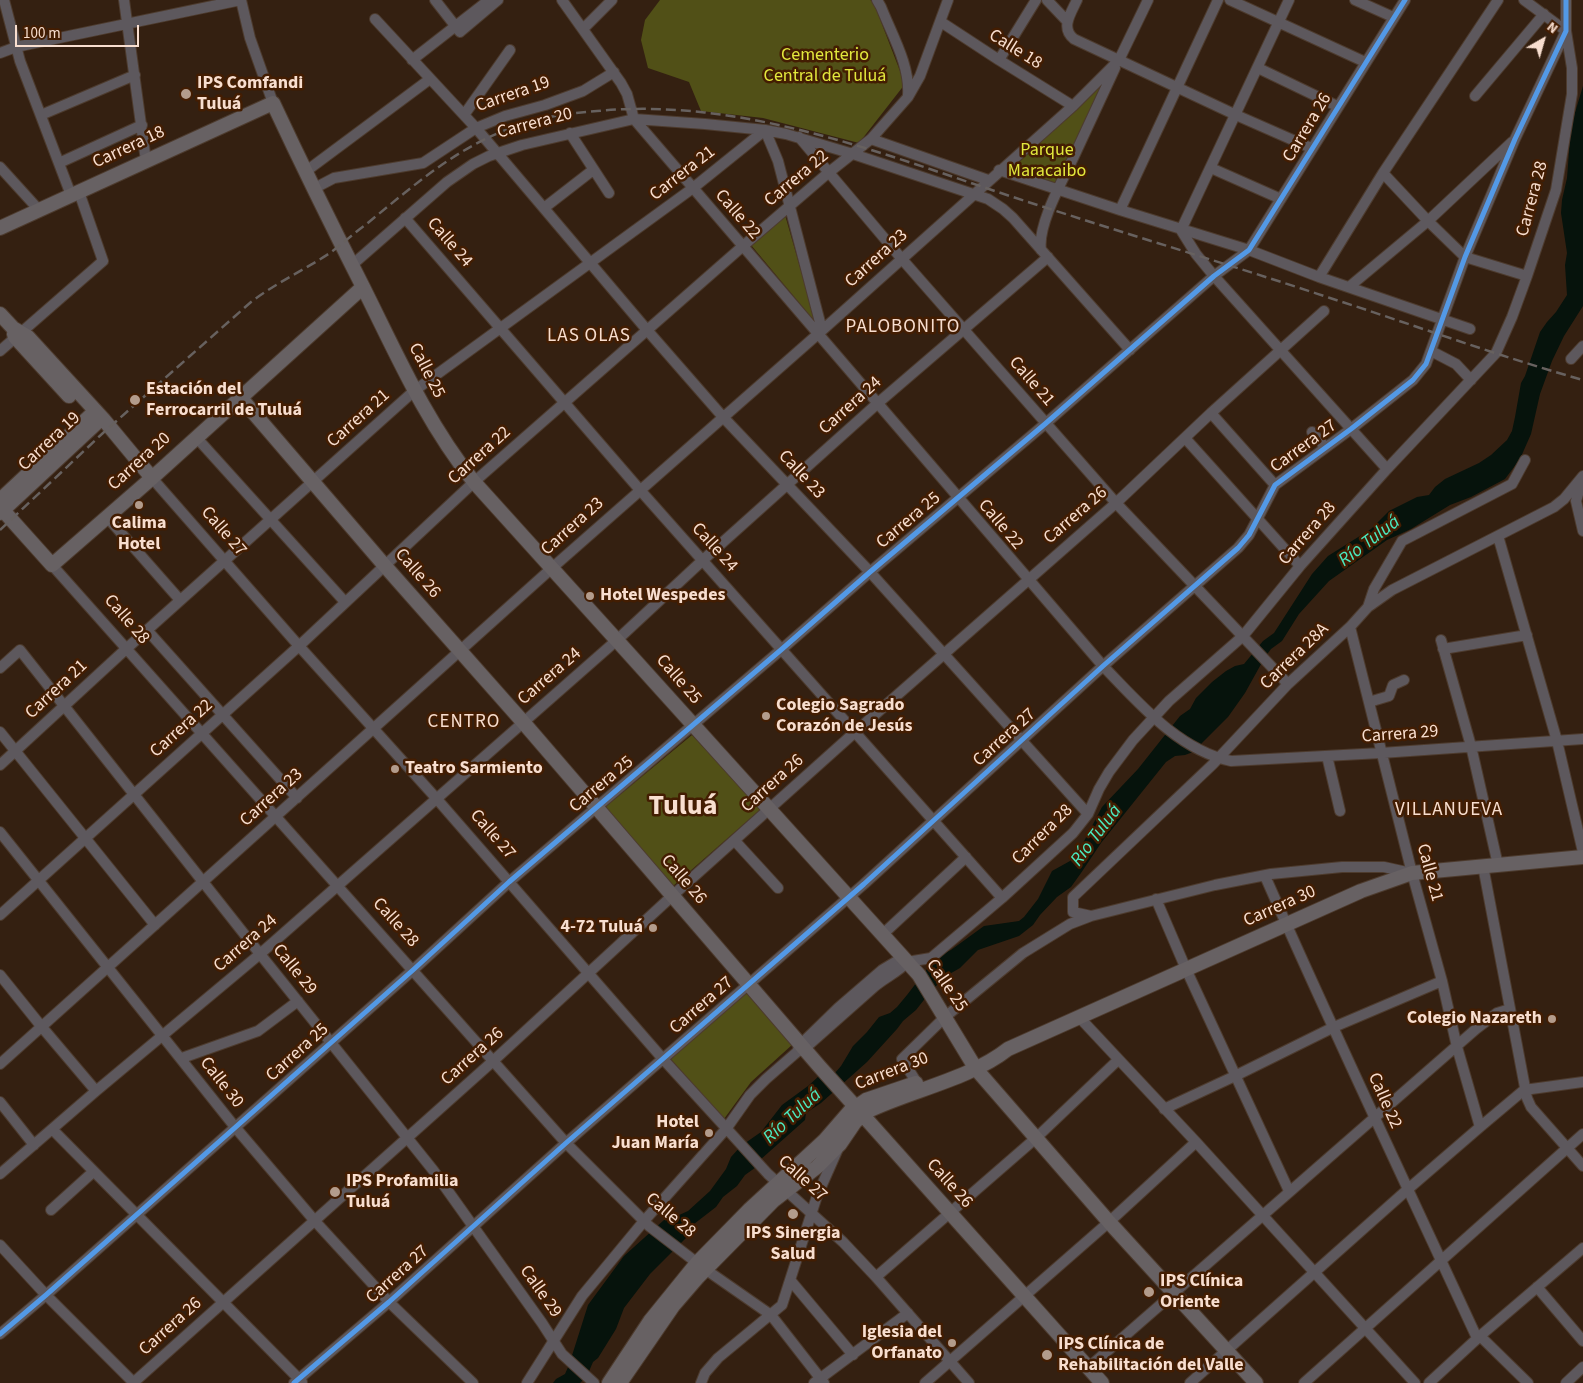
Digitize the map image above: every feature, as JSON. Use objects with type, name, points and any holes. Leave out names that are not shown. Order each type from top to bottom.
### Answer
[{"type":"main road","name":"Carrera 18","points":[[0,228],[273,103]]},
{"type":"main road","name":"Calle 25","points":[[273,103],[313,189],[414,391],[447,446],[474,482],[908,962],[919,975],[974,1065],[1109,1222],[1256,1383]]},
{"type":"main road","name":"Carrera 20","points":[[52,565],[363,287]]},
{"type":"main road","name":"Calle 27","points":[[0,314],[16,333],[28,337],[149,480]]},
{"type":"main road","name":"Calle 26","points":[[240,398],[523,722],[748,984],[800,1048],[1102,1383]]},
{"type":"main road","name":"Carrera 19","points":[[1,507],[96,418]]},
{"type":"main road","name":"Calle 28","points":[[1,507],[52,565]]},
{"type":"main road","name":"Carrera 30","points":[[609,1383],[650,1321],[701,1266],[772,1201],[777,1183],[824,1141],[854,1106],[877,1096],[1000,1056],[1008,1049],[1361,891],[1412,874],[1583,858]]},
{"type":"main road","name":"Carrera 30","points":[[854,1106],[873,1108],[974,1065]]},
{"type":"main road","name":"Carrera 30","points":[[777,1183],[817,1167],[840,1144],[852,1126],[854,1106]]},
{"type":"main road","name":"Carrera 30","points":[[620,1383],[701,1266]]},
{"type":"street","points":[[0,350],[16,333],[103,261],[75,194],[59,163],[16,47],[4,0]]},
{"type":"street","points":[[124,0],[146,161]]},
{"type":"street","points":[[0,53],[16,47],[241,0]]},
{"type":"street","name":"Calle 25","points":[[241,0],[250,38],[273,103]]},
{"type":"street","points":[[435,0],[454,27],[460,32],[498,0]]},
{"type":"street","points":[[412,60],[489,0]]},
{"type":"street","name":"Calle 22","points":[[562,0],[614,72],[627,94],[634,119],[820,332],[878,403],[1103,666],[1161,725],[1201,750],[1219,758]]},
{"type":"street","points":[[583,28],[612,0]]},
{"type":"street","points":[[876,0],[881,7],[906,69],[909,83],[908,97]]},
{"type":"street","name":"Carrera 22","points":[[0,915],[299,646],[474,482],[743,246],[871,139],[908,97],[920,76],[948,0]]},
{"type":"street","points":[[999,60],[1036,0]]},
{"type":"street","points":[[1047,0],[1067,26],[1074,39],[1236,115],[1312,148]]},
{"type":"street","points":[[1067,26],[1077,0]]},
{"type":"street","name":"Carrera 23","points":[[0,1064],[552,568],[820,332],[1072,106],[1119,60],[1148,0]]},
{"type":"street","points":[[1120,210],[1218,0]]},
{"type":"street","points":[[1230,0],[1365,62]]},
{"type":"street","points":[[1182,230],[1289,0]]},
{"type":"street","points":[[1355,0],[1393,17]]},
{"type":"street","name":"Carrera 26","points":[[1229,264],[1249,250],[1337,106],[1405,0]]},
{"type":"street","points":[[1319,277],[1383,173],[1498,0]]},
{"type":"street","points":[[1524,0],[1566,30]]},
{"type":"street","name":"Carrera 27","points":[[298,1382],[566,1143],[850,896],[1193,585],[1238,548],[1249,535],[1256,518],[1275,485],[1413,380],[1426,364],[1465,256],[1514,139],[1566,30],[1566,0]]},
{"type":"street","points":[[1475,96],[1544,14]]},
{"type":"street","points":[[375,19],[476,128]]},
{"type":"street","name":"Calle 18","points":[[941,22],[1072,106]]},
{"type":"street","name":"Carrera 28","points":[[527,1383],[582,1296],[726,1129],[757,1088],[868,981],[882,970],[897,962],[931,958],[1002,898],[1073,833],[1088,814],[1109,772],[1128,746],[1170,701],[1243,636],[1300,566],[1387,469],[1496,353],[1512,317],[1554,197],[1572,94],[1572,68],[1566,30]]},
{"type":"street","points":[[464,115],[510,50]]},
{"type":"street","points":[[1045,253],[1040,243],[1045,222],[1119,60]]},
{"type":"street","points":[[1258,68],[1337,106]]},
{"type":"street","name":"Carrera 19","points":[[313,189],[334,178],[423,163],[476,128],[506,116],[545,105],[583,91],[614,72]]},
{"type":"street","points":[[41,115],[135,75]]},
{"type":"street","points":[[305,172],[430,79]]},
{"type":"street","name":"Carrera 20","points":[[352,265],[455,176],[473,164],[497,153],[570,133],[634,119],[765,130],[799,137],[854,154],[988,199],[1003,209],[1045,253],[1130,350]]},
{"type":"street","points":[[59,163],[142,125]]},
{"type":"street","name":"Calle 23","points":[[476,128],[723,417],[870,572],[1088,814]]},
{"type":"street","points":[[765,130],[778,161],[820,332]]},
{"type":"street","name":"Carrera 21","points":[[0,765],[146,630],[414,391],[502,329],[693,188],[765,130]]},
{"type":"street","points":[[570,133],[609,193]]},
{"type":"street","name":"Calle 21","points":[[799,137],[1045,424],[1116,503],[1288,684]]},
{"type":"street","points":[[871,139],[988,180]]},
{"type":"street","points":[[1349,287],[1428,221],[1514,139]]},
{"type":"street","points":[[0,167],[38,210]]},
{"type":"street","points":[[1211,168],[1281,199]]},
{"type":"street","points":[[544,208],[593,170]]},
{"type":"street","points":[[999,170],[1249,250],[1319,277],[1470,329]]},
{"type":"street","points":[[1383,173],[1428,221],[1465,256],[1527,276]]},
{"type":"street","name":"Calle 24","points":[[405,218],[640,490],[1002,898]]},
{"type":"street","points":[[1182,230],[1196,254],[1214,276],[1387,469]]},
{"type":"street","name":"Carrera 24","points":[[0,1174],[260,954],[617,640],[703,560],[963,329],[1045,253]]},
{"type":"street","name":"Carrera 25","points":[[0,1334],[136,1216],[509,882],[1045,424],[1229,264]]},
{"type":"street","name":"Carrera 26","points":[[134,1383],[492,1062],[671,896],[854,732],[1116,503],[1211,413],[1324,311]]},
{"type":"street","points":[[1571,359],[1583,346]]},
{"type":"street","points":[[1431,351],[1456,364],[1471,380]]},
{"type":"street","points":[[1211,413],[1275,485]]},
{"type":"street","points":[[1312,432],[1325,447]]},
{"type":"street","points":[[196,437],[345,602]]},
{"type":"street","points":[[1185,438],[1300,566]]},
{"type":"street","points":[[1368,607],[1374,589],[1402,541],[1512,484],[1525,460]]},
{"type":"street","points":[[1583,477],[1576,502],[1583,527]]},
{"type":"street","name":"Carrera 28A","points":[[1091,916],[1073,912],[1073,897],[1219,758],[1288,684],[1350,627],[1368,607],[1392,590],[1543,514],[1559,503],[1583,477]]},
{"type":"street","name":"Calle 27","points":[[149,480],[436,798],[726,1129],[777,1183],[812,1213],[876,1277],[969,1383]]},
{"type":"street","points":[[1559,503],[1569,503],[1578,512]]},
{"type":"street","points":[[107,516],[180,600]]},
{"type":"street","points":[[1498,536],[1557,741],[1583,852]]},
{"type":"street","name":"Calle 28","points":[[52,565],[566,1143],[646,1223],[701,1266],[771,1315],[819,1381]]},
{"type":"street","name":"Calle 21","points":[[1350,627],[1412,874],[1480,1127]]},
{"type":"street","points":[[146,630],[297,798]]},
{"type":"street","points":[[1498,865],[1471,746],[1442,645],[1527,635]]},
{"type":"street","name":"Calle 29","points":[[0,668],[20,650],[407,1137],[474,1226],[562,1354],[592,1381]]},
{"type":"street","points":[[1369,702],[1389,696],[1393,685],[1404,680]]},
{"type":"street","points":[[0,732],[155,925]]},
{"type":"street","name":"Carrera 29","points":[[1219,758],[1241,761],[1381,754],[1583,739]]},
{"type":"street","points":[[1327,756],[1340,811]]},
{"type":"street","name":"Calle 30","points":[[0,832],[182,1058],[235,1127],[314,1220],[389,1302],[473,1383]]},
{"type":"street","points":[[734,841],[778,888]]},
{"type":"street","points":[[883,934],[966,858]]},
{"type":"street","points":[[1483,866],[1524,1090],[1531,1107],[1583,1166]]},
{"type":"street","points":[[916,1083],[902,1059],[943,1014],[1023,953],[1070,924],[1091,916],[1156,899],[1265,876],[1342,867],[1384,867],[1412,874]]},
{"type":"street","name":"Calle 22","points":[[1265,876],[1373,1118],[1478,1337],[1528,1383]]},
{"type":"street","points":[[1156,899],[1235,1076],[1290,1191]]},
{"type":"street","points":[[0,975],[96,1091]]},
{"type":"street","points":[[1164,1109],[1334,1027],[1442,981]]},
{"type":"street","points":[[182,1058],[258,1031],[298,1002]]},
{"type":"street","points":[[1088,1368],[1476,1029],[1497,1013],[1510,1009]]},
{"type":"street","points":[[1079,1017],[1196,1142],[1415,1383]]},
{"type":"street","points":[[876,1277],[1036,1138],[1118,1060]]},
{"type":"street","points":[[1190,1383],[1407,1190],[1524,1090],[1583,1082]]},
{"type":"street","points":[[0,1102],[34,1145]]},
{"type":"street","points":[[52,1129],[136,1216],[224,1302],[298,1382]]},
{"type":"street","points":[[1304,1383],[1442,1262],[1583,1134]]},
{"type":"street","points":[[925,1383],[1109,1222],[1196,1142]]},
{"type":"street","points":[[701,1383],[705,1373],[718,1358],[782,1305],[821,1185],[840,1144]]},
{"type":"street","points":[[51,1210],[93,1172]]},
{"type":"street","points":[[0,1244],[46,1295],[134,1383]]},
{"type":"street","points":[[1429,1383],[1478,1337],[1582,1250]]},
{"type":"street","points":[[791,1281],[852,1354]]},
{"type":"street","points":[[1537,1287],[1583,1341]]},
{"type":"street","points":[[819,1381],[908,1313]]},
{"type":"street","points":[[1566,1383],[1583,1367]]},
{"type":"green space","name":"Cementerio Central de Tuluá","points":[[660,0],[873,1],[905,84],[859,143],[763,118],[701,111],[689,82],[648,68],[641,40],[645,20]]},
{"type":"green space","name":"Parque Maracaibo","points":[[1104,81],[1057,184],[1012,169]]},
{"type":"green space","points":[[785,215],[816,323],[751,245]]},
{"type":"green space","points":[[692,735],[761,809],[673,886],[604,808]]},
{"type":"green space","points":[[747,991],[793,1044],[751,1082],[724,1119],[669,1057]]},
{"type":"water","name":"Río Tuluá","points":[[1583,86],[1583,306],[1564,336],[1552,361],[1540,394],[1531,434],[1520,459],[1505,479],[1471,497],[1450,505],[1411,529],[1387,540],[1329,581],[1299,614],[1282,641],[1271,649],[1265,657],[1245,693],[1228,717],[1193,752],[1175,756],[1166,762],[1101,843],[1071,887],[1057,897],[1033,925],[1019,936],[978,950],[960,968],[946,976],[867,1062],[821,1103],[806,1113],[805,1120],[760,1160],[759,1165],[745,1175],[737,1186],[723,1197],[716,1207],[694,1224],[689,1235],[650,1274],[624,1308],[616,1329],[598,1358],[593,1362],[587,1376],[580,1383],[553,1383],[565,1374],[588,1305],[624,1256],[664,1220],[688,1211],[710,1191],[726,1169],[731,1157],[741,1146],[761,1132],[782,1105],[819,1076],[835,1073],[853,1046],[879,1017],[890,1013],[897,1007],[940,955],[951,950],[984,926],[1019,921],[1024,917],[1038,899],[1052,871],[1070,861],[1082,845],[1102,807],[1138,769],[1180,716],[1190,709],[1196,698],[1226,671],[1244,664],[1263,641],[1274,633],[1312,574],[1328,556],[1371,529],[1389,511],[1417,497],[1429,495],[1445,479],[1479,463],[1507,440],[1512,431],[1521,383],[1540,332],[1567,295],[1565,265],[1567,253],[1561,213],[1567,178],[1571,126]]},
{"type":"railway","points":[[0,530],[103,433],[251,302],[330,253],[403,194],[464,151],[508,129],[549,117],[573,113],[656,109],[713,114],[771,123],[827,137],[1583,380]]},
{"type":"cycle path","points":[[0,1334],[413,970],[509,882],[1045,424],[1214,276],[1249,250],[1405,0]]},
{"type":"cycle path","points":[[294,1383],[389,1302],[566,1143],[864,884],[1103,666],[1238,548],[1249,535],[1275,485],[1413,380],[1426,364],[1465,257],[1515,139],[1566,31],[1566,0]]},
{"type":"place","name":"IPS Comfandi Tuluá","points":[[186,94]]},
{"type":"place","name":"Estación del Ferrocarril de Tuluá","points":[[135,400]]},
{"type":"place","name":"Calima Hotel","points":[[139,505]]},
{"type":"place","name":"Hotel Wespedes","points":[[590,596]]},
{"type":"place","name":"Colegio Sagrado Corazón de Jesús","points":[[766,716]]},
{"type":"place","name":"Teatro Sarmiento","points":[[395,769]]},
{"type":"place","name":"4-72 Tuluá","points":[[653,928]]},
{"type":"place","name":"Colegio Nazareth","points":[[1552,1019]]},
{"type":"place","name":"Hotel Juan María","points":[[709,1133]]},
{"type":"place","name":"IPS Profamilia Tuluá","points":[[335,1192]]},
{"type":"place","name":"IPS Sinergia Salud","points":[[793,1214]]},
{"type":"place","name":"IPS Clínica Oriente","points":[[1149,1292]]},
{"type":"place","name":"Iglesia del Orfanato","points":[[952,1343]]},
{"type":"place","name":"IPS Clínica de Rehabilitación del Valle","points":[[1047,1355]]},
{"type":"district","name":"PALOBONITO","points":[[903,328]]},
{"type":"district","name":"LAS OLAS","points":[[589,337]]},
{"type":"district","name":"CENTRO","points":[[464,723]]},
{"type":"district","name":"Tuluá","points":[[683,808]]},
{"type":"district","name":"VILLANUEVA","points":[[1449,811]]}]
